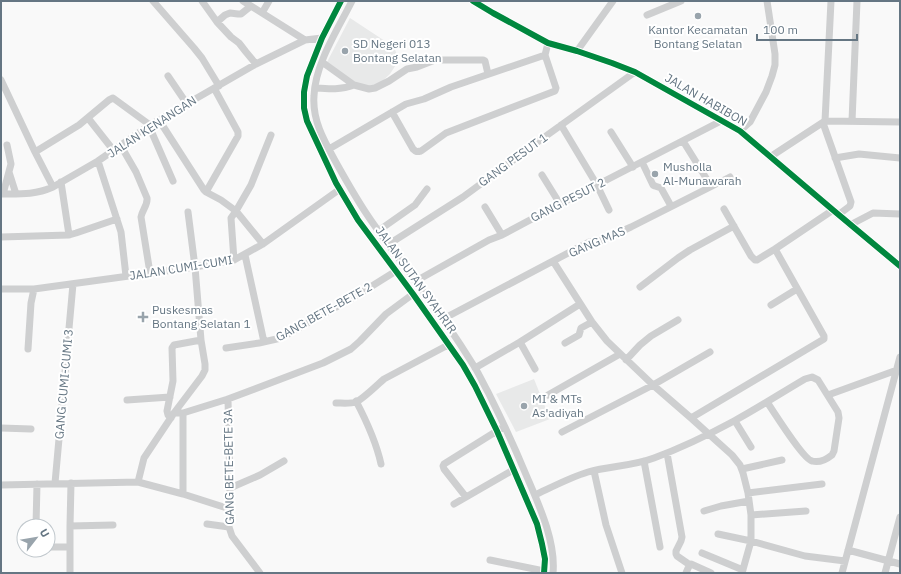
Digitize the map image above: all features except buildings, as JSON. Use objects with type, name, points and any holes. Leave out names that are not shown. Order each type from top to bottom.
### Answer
[{"type":"street","points":[[154,1],[198,53],[238,132],[238,136],[206,192]]},
{"type":"street","points":[[202,1],[217,22],[256,64]]},
{"type":"street","points":[[243,1],[305,40]]},
{"type":"street","points":[[262,14],[269,1]]},
{"type":"street","name":"JALAN SUTAN SYAHRIR","points":[[341,1],[322,38],[307,76],[304,92],[304,108],[307,121],[336,182],[358,220],[413,294],[463,365],[475,386],[497,431],[537,524],[545,559],[544,572]]},
{"type":"street","name":"JALAN SUTAN SYAHRIR","points":[[352,1],[322,62],[317,77],[314,96],[316,120],[322,136],[344,177],[366,213],[416,281],[475,368],[505,427],[535,495],[553,548],[553,573]]},
{"type":"street","name":"JALAN HABIBON","points":[[473,1],[548,43],[577,51],[635,72],[740,131],[900,266]]},
{"type":"street","points":[[577,51],[613,1]]},
{"type":"street","points":[[647,15],[681,1]]},
{"type":"street","points":[[740,131],[750,122],[766,92],[775,65],[775,54],[767,1]]},
{"type":"street","points":[[724,209],[751,256],[757,260],[850,206],[851,204],[824,122],[831,1]]},
{"type":"street","points":[[852,121],[857,1]]},
{"type":"street","points":[[217,22],[225,15],[230,13],[240,14],[251,6]]},
{"type":"street","name":"JALAN KENANGAN","points":[[2,194],[34,193],[53,187],[114,151],[149,126],[256,64],[305,40],[322,38]]},
{"type":"street","points":[[392,112],[415,152],[421,151],[446,133],[555,91],[556,88],[545,55],[548,43]]},
{"type":"street","points":[[329,149],[406,104],[424,99],[451,87],[545,55]]},
{"type":"street","points":[[322,62],[354,85],[367,89],[375,88],[407,69],[435,60],[483,60],[485,61],[488,74]]},
{"type":"street","name":"GANG PESUT 1","points":[[388,244],[463,197],[635,72]]},
{"type":"street","points":[[168,76],[187,104]]},
{"type":"street","points":[[1,80],[53,187]]},
{"type":"street","points":[[315,88],[338,89],[354,85]]},
{"type":"street","points":[[35,152],[79,125],[108,100],[113,98],[149,126],[173,181]]},
{"type":"street","points":[[88,118],[114,151]]},
{"type":"street","points":[[159,120],[204,190],[236,211],[263,244]]},
{"type":"street","name":"GANG PESUT 2","points":[[416,281],[489,240],[502,235],[721,121]]},
{"type":"street","points":[[770,157],[824,122],[900,122]]},
{"type":"street","points":[[561,125],[597,185],[609,210]]},
{"type":"street","points":[[611,132],[633,167]]},
{"type":"street","points":[[234,260],[230,220],[255,178],[271,135]]},
{"type":"street","points":[[683,141],[711,186]]},
{"type":"street","points":[[2,194],[11,164],[7,145]]},
{"type":"street","points":[[121,146],[136,172],[148,201],[141,217],[150,273]]},
{"type":"street","points":[[835,158],[859,154],[900,158]]},
{"type":"street","points":[[98,161],[121,232],[126,276]]},
{"type":"street","points":[[642,162],[653,185],[661,188],[671,206]]},
{"type":"street","points":[[9,172],[16,194]]},
{"type":"street","points":[[542,175],[560,204]]},
{"type":"street","points":[[336,182],[344,177]]},
{"type":"street","name":"GANG MAS","points":[[443,320],[589,242],[600,241],[631,227],[730,177]]},
{"type":"street","points":[[61,182],[69,235]]},
{"type":"street","points":[[378,231],[414,205],[427,189]]},
{"type":"street","name":"JALAN CUMI-CUMI","points":[[1,289],[34,289],[195,267],[234,260],[263,244],[342,192],[352,190]]},
{"type":"street","points":[[485,207],[502,235]]},
{"type":"street","points":[[138,482],[144,458],[205,370],[188,212]]},
{"type":"street","points":[[850,225],[873,213],[900,214]]},
{"type":"street","points":[[1,237],[69,235],[117,219]]},
{"type":"street","points":[[640,287],[690,250],[734,226]]},
{"type":"street","points":[[691,418],[824,339],[824,336],[775,249]]},
{"type":"street","points":[[245,255],[264,342]]},
{"type":"street","points":[[553,261],[592,322],[607,341],[653,386],[732,455],[742,469],[748,493],[751,515],[751,541],[743,572],[702,553]]},
{"type":"street","name":"GANG BETE-BETE 2","points":[[226,348],[281,338],[356,296],[396,271]]},
{"type":"street","name":"GANG CUMI-CUMI 3","points":[[55,483],[73,284]]},
{"type":"street","points":[[28,349],[31,303],[34,289]]},
{"type":"street","points":[[771,305],[797,289]]},
{"type":"street","points":[[201,340],[172,346],[173,381],[167,411],[168,415],[183,413],[228,399],[322,364],[351,349],[386,314],[413,294]]},
{"type":"street","points":[[475,368],[520,342],[580,304]]},
{"type":"street","points":[[626,360],[651,336],[678,320]]},
{"type":"street","points":[[565,343],[579,335],[581,333],[581,328],[592,322]]},
{"type":"street","points":[[520,342],[535,369]]},
{"type":"street","points":[[336,404],[360,399],[384,379],[448,345]]},
{"type":"street","points":[[562,432],[653,386],[710,352]]},
{"type":"street","points":[[548,395],[620,354]]},
{"type":"street","points":[[842,573],[900,357]]},
{"type":"street","points":[[828,395],[897,370]]},
{"type":"street","points":[[535,495],[580,475],[630,465],[667,453],[736,420],[805,379],[812,377],[818,380],[838,412],[834,451],[832,455],[816,462],[810,460],[799,449],[767,402]]},
{"type":"street","points":[[127,400],[170,397]]},
{"type":"street","name":"GANG BETE-BETE 3A","points":[[228,399],[230,488],[229,527],[232,536],[260,573]]},
{"type":"street","points":[[356,401],[378,449],[380,464]]},
{"type":"street","points":[[183,413],[183,494]]},
{"type":"street","points":[[736,420],[751,447]]},
{"type":"street","points":[[466,498],[444,469],[444,464],[505,427]]},
{"type":"street","points":[[1,428],[32,429]]},
{"type":"street","points":[[667,453],[682,537],[676,554],[690,565],[711,573]]},
{"type":"street","points":[[742,469],[782,460]]},
{"type":"street","points":[[230,488],[260,475],[284,461]]},
{"type":"street","points":[[644,461],[660,547]]},
{"type":"street","points":[[454,504],[513,470]]},
{"type":"street","points":[[594,471],[606,525],[622,573]]},
{"type":"street","points":[[1,485],[138,482],[230,509]]},
{"type":"street","points":[[70,573],[72,483]]},
{"type":"street","points":[[36,518],[37,484]]},
{"type":"street","points":[[748,493],[822,484]]},
{"type":"street","points":[[704,511],[749,501]]},
{"type":"street","points":[[751,515],[806,511]]},
{"type":"street","points":[[885,573],[900,517]]},
{"type":"street","points":[[207,524],[229,527]]},
{"type":"street","points":[[70,526],[113,525]]},
{"type":"street","points":[[718,534],[751,541],[805,556],[845,561]]},
{"type":"street","points":[[56,547],[70,547]]},
{"type":"street","points":[[848,550],[900,564]]},
{"type":"street","points":[[490,560],[544,572]]},
{"type":"street","points":[[686,573],[690,565]]},
{"type":"shaded area","points":[[350,18],[394,47],[399,60],[390,74],[376,87],[366,89],[326,64]]},
{"type":"shaded area","name":"MI & MTs As'adiyah","points":[[534,379],[550,419],[516,432],[496,394]]},
{"type":"cycle path","points":[[341,1],[322,38],[307,76],[304,92],[304,108],[307,121],[336,183],[358,220],[413,294],[463,365],[475,386],[497,431],[537,524],[545,559],[544,573]]},
{"type":"cycle path","points":[[473,1],[548,43],[577,51],[635,72],[740,131],[900,266]]},
{"type":"place","name":"Kantor Kecamatan Bontang Selatan","points":[[698,16]]},
{"type":"place","name":"SD Negeri 013 Bontang Selatan","points":[[345,51]]},
{"type":"place","name":"Musholla Al-Munawarah","points":[[655,174]]},
{"type":"place","name":"Puskesmas Bontang Selatan 1","points":[[143,317]]},
{"type":"place","name":"MI & MTs As'adiyah","points":[[524,406]]}]
